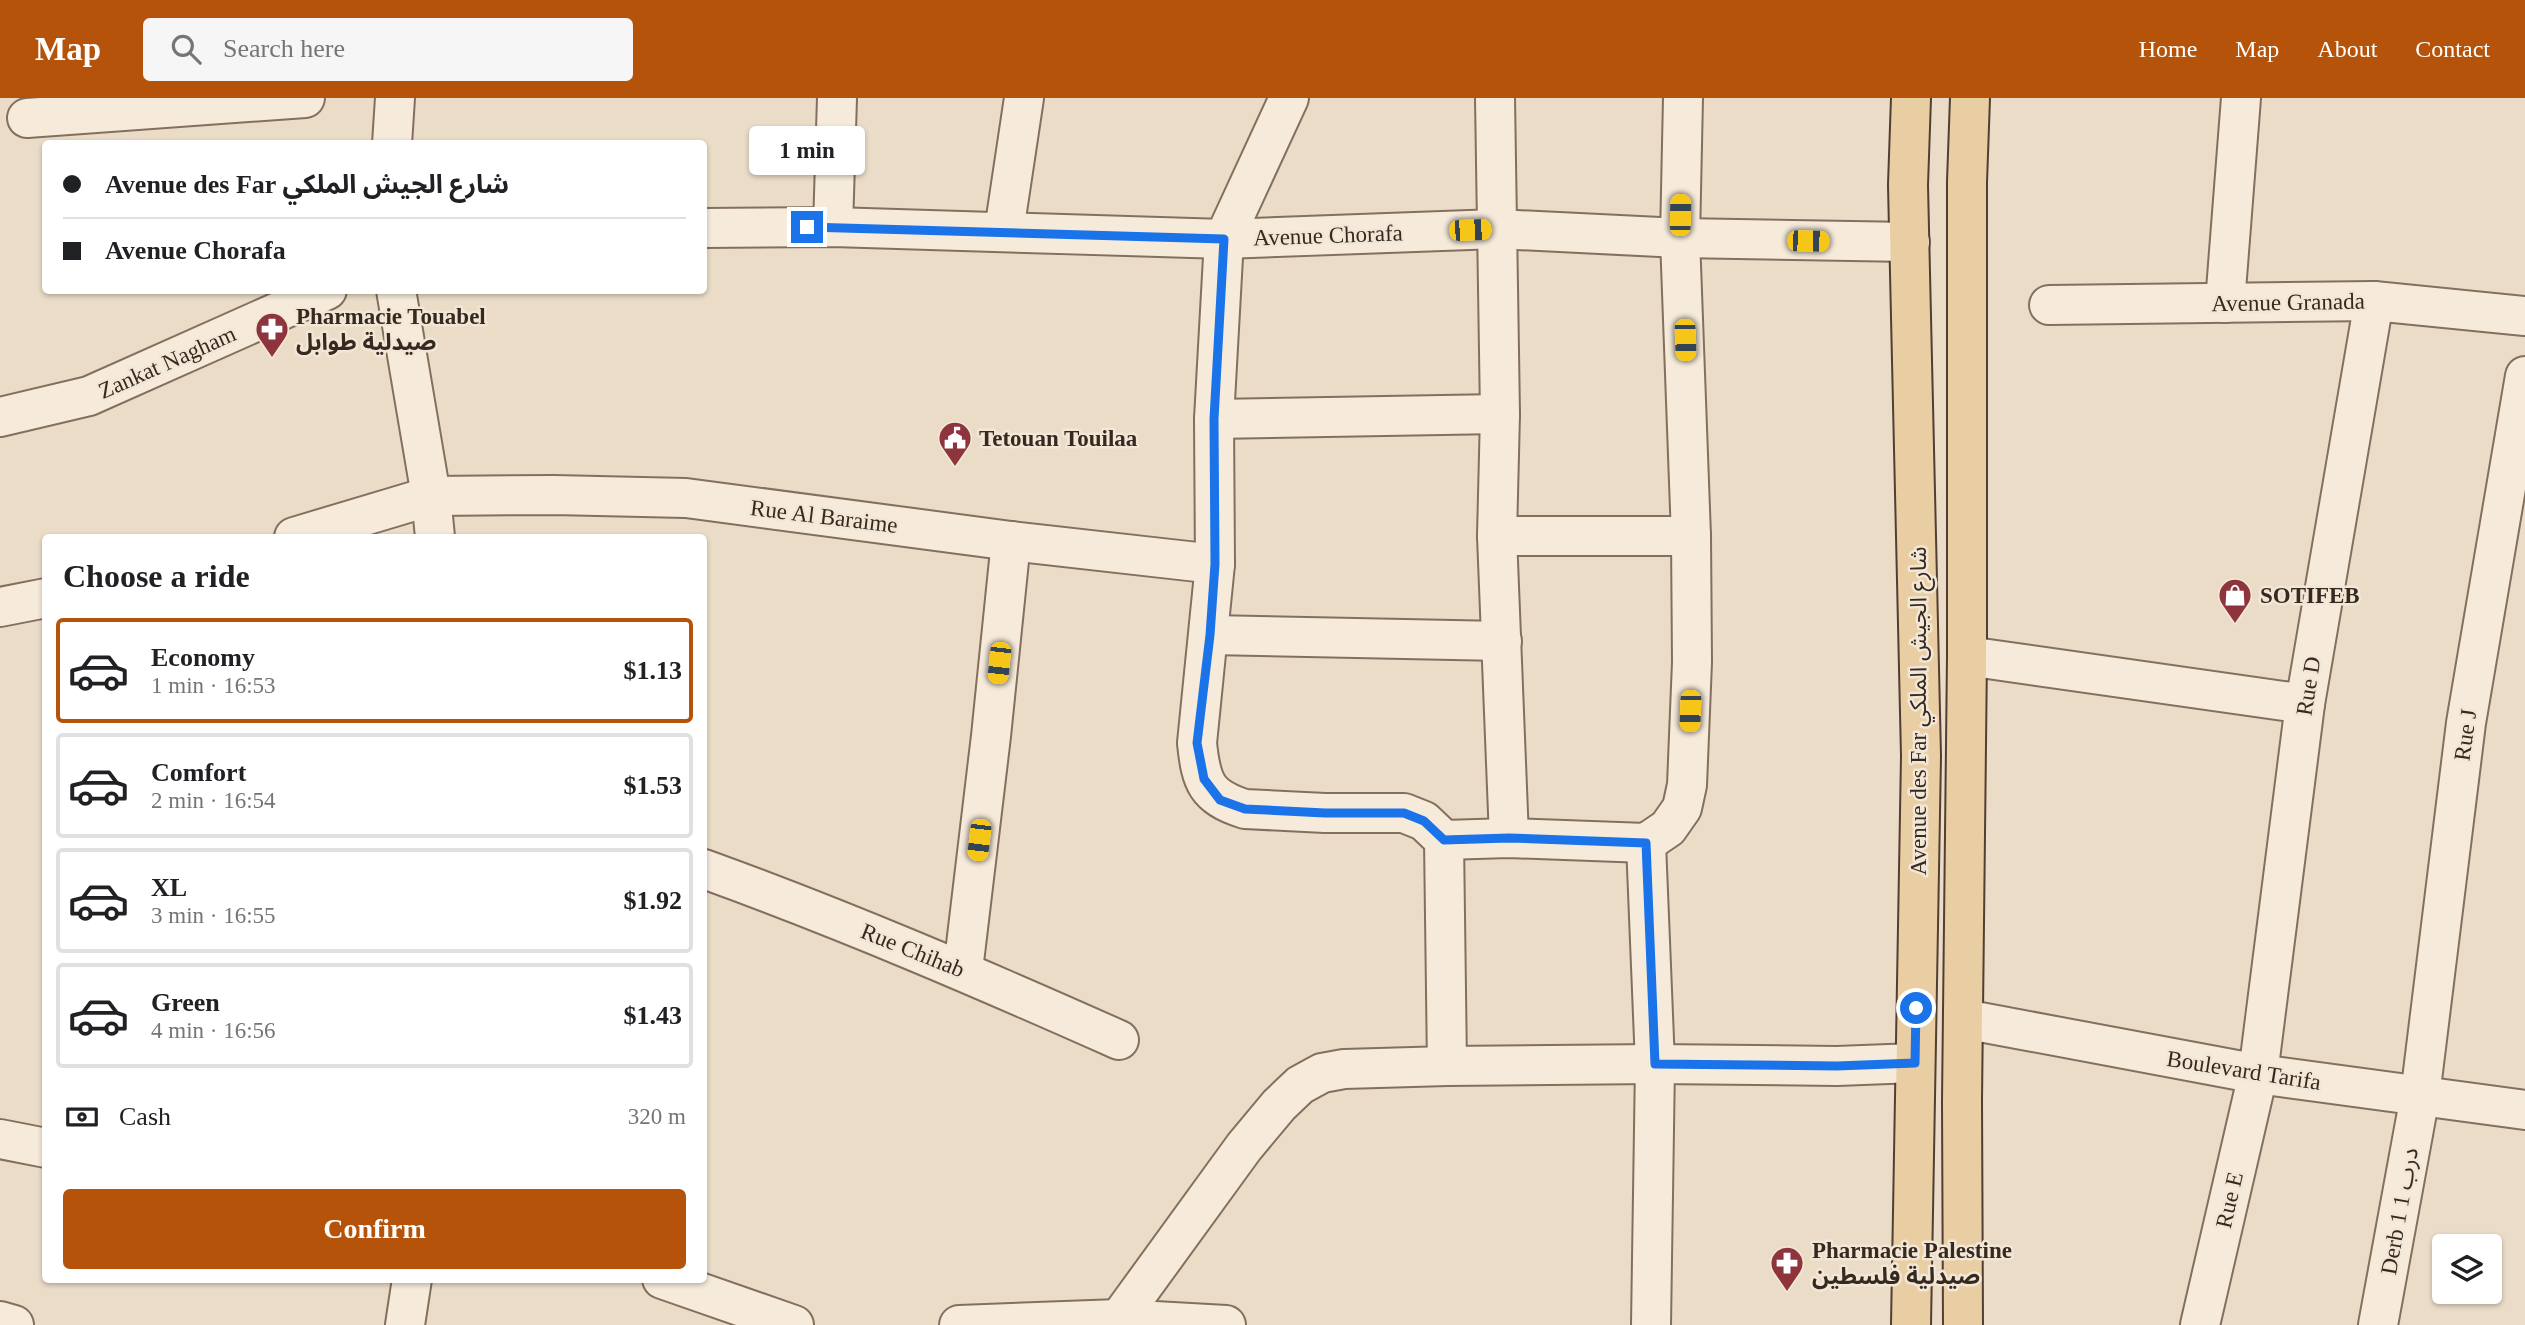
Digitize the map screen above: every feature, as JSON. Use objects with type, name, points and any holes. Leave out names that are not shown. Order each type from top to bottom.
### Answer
[{"type":"main road","name":"Avenue des Far شارع الجيش الملكي","points":[[1905,1323],[1916,1097],[1921,757],[1908,185],[1911,98]]},
{"type":"main road","name":"Avenue des Far شارع الجيش الملكي","points":[[1963,1325],[1967,182],[1970,98]]},
{"type":"street","points":[[27,118],[305,98]]},
{"type":"street","points":[[392,140],[395,98]]},
{"type":"street","points":[[833,227],[836,98]]},
{"type":"street","points":[[1004,231],[1024,98]]},
{"type":"street","points":[[1289,98],[1224,239],[1214,419],[1215,564],[1210,635],[1197,743],[1204,779],[1214,796],[1245,809],[1404,813],[1424,821],[1444,840],[1509,838],[1646,843],[1675,820],[1686,795],[1692,662],[1691,536],[1680,238],[1683,98]]},
{"type":"street","points":[[1495,98],[1500,415],[1497,536],[1509,838]]},
{"type":"street","points":[[2225,303],[2241,98]]},
{"type":"street","name":"Avenue Chorafa","points":[[707,228],[833,227],[1224,239],[1497,229],[1680,238],[1910,242]]},
{"type":"street","name":"Zankat Nagham","points":[[0,417],[89,396],[318,294]]},
{"type":"street","points":[[397,294],[431,496],[435,534]]},
{"type":"street","name":"Avenue Granada","points":[[2049,305],[2374,301],[2525,316]]},
{"type":"street","name":"Rue D","points":[[2258,1074],[2305,704],[2374,301]]},
{"type":"street","name":"Rue J","points":[[2420,1096],[2466,723],[2525,376]]},
{"type":"street","points":[[1214,419],[1500,415]]},
{"type":"street","name":"Rue Al Baraime","points":[[304,534],[431,496],[686,498],[1011,541],[1215,564]]},
{"type":"street","points":[[1497,536],[1691,536]]},
{"type":"street","points":[[963,970],[1011,541]]},
{"type":"street","points":[[0,607],[42,599]]},
{"type":"street","points":[[1210,635],[1503,641]]},
{"type":"street","points":[[1967,656],[2305,704]]},
{"type":"street","points":[[1444,840],[1447,1066]]},
{"type":"street","points":[[1646,843],[1655,1064],[1651,1325]]},
{"type":"street","name":"Rue Chihab","points":[[707,870],[804,905],[963,970],[1119,1040]]},
{"type":"street","name":"Boulevard Tarifa","points":[[1964,1019],[2258,1074],[2525,1110]]},
{"type":"street","points":[[1119,1319],[1244,1147],[1279,1105],[1300,1085],[1322,1073],[1344,1069],[1447,1066],[1837,1066],[1915,1063]]},
{"type":"street","name":"Rue E","points":[[2200,1325],[2258,1074]]},
{"type":"street","name":"Derb 1 درب 1","points":[[2378,1325],[2420,1096]]},
{"type":"street","points":[[0,1139],[42,1147]]},
{"type":"street","points":[[405,1325],[411,1283]]},
{"type":"street","points":[[673,1283],[794,1325]]},
{"type":"street","points":[[959,1325],[1119,1319],[1226,1325]]},
{"type":"street","points":[[0,1321],[14,1325]]},
{"type":"place","name":"Pharmacie Touabel صيدلية طوابل","points":[[272,359]]},
{"type":"place","name":"Tetouan Touilaa","points":[[955,468]]},
{"type":"place","name":"SOTIFEB","points":[[2235,625]]},
{"type":"place","name":"Pharmacie Palestine صيدلية فلسطين","points":[[1787,1293]]},
{"type":"route","points":[[807,227],[1224,239],[1214,419],[1215,564],[1210,635],[1197,743],[1204,779],[1214,796],[1245,809],[1404,813],[1424,821],[1444,840],[1509,838],[1646,843],[1655,1064],[1837,1066],[1915,1063],[1916,1008]]}]
